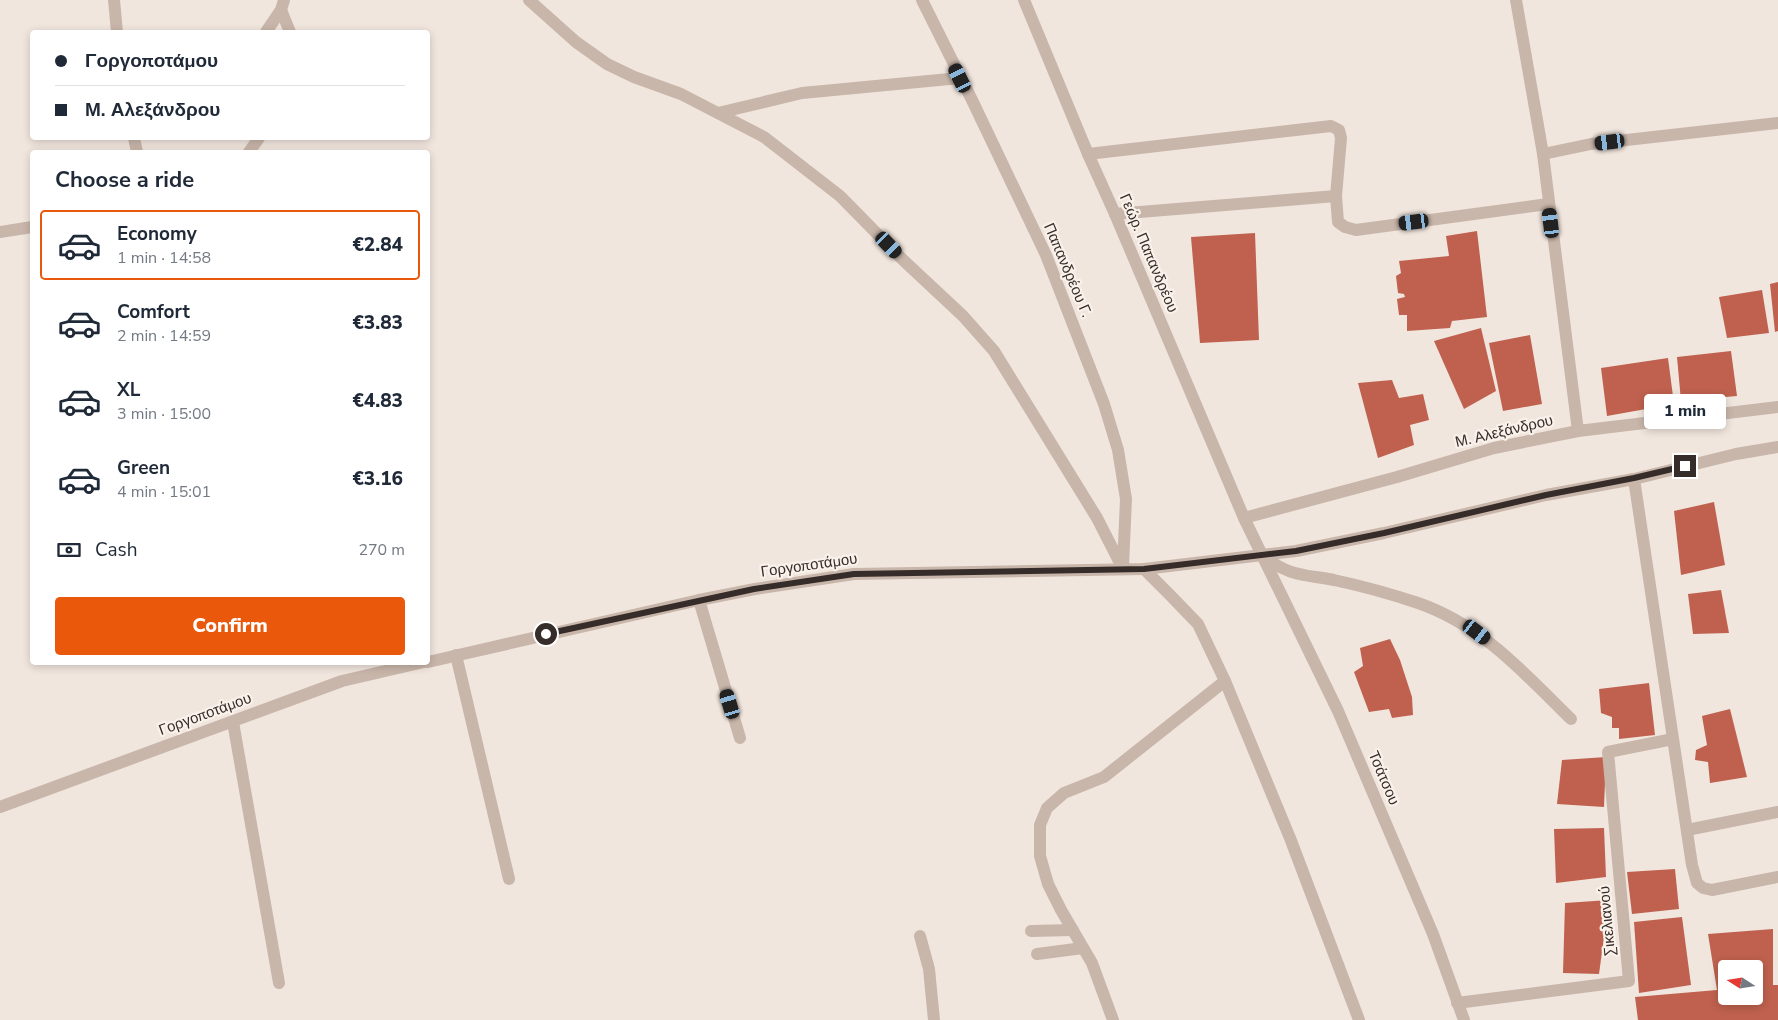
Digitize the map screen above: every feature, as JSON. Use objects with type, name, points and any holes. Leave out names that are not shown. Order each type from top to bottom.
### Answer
[{"type":"street","points":[[114,0],[118,30]]},
{"type":"street","points":[[529,0],[576,42],[608,64],[634,77],[681,94],[764,137],[840,196],[901,258],[963,316],[994,352],[1097,518],[1123,569]]},
{"type":"street","name":"Παπανδρέου Γ.","points":[[922,0],[1046,256],[1104,404],[1118,450],[1126,500],[1123,569]]},
{"type":"street","name":"Γεώρ. Παπανδρέου","points":[[1024,0],[1088,154],[1261,554]]},
{"type":"street","points":[[1516,0],[1543,154],[1578,431]]},
{"type":"street","points":[[267,30],[283,5]]},
{"type":"street","points":[[283,5],[289,30]]},
{"type":"street","points":[[718,113],[802,93],[960,78]]},
{"type":"street","points":[[1543,154],[1591,144],[1778,123]]},
{"type":"street","points":[[1088,154],[1331,126],[1340,130],[1336,196],[1338,222],[1345,227],[1356,230],[1548,204]]},
{"type":"street","points":[[1115,214],[1336,196]]},
{"type":"street","points":[[0,232],[30,227]]},
{"type":"street","name":"Μ. Αλεξάνδρου","points":[[1244,518],[1397,477],[1494,448],[1578,431],[1778,407]]},
{"type":"street","points":[[1261,554],[1296,551],[1375,535],[1546,495],[1634,478],[1736,454],[1778,447]]},
{"type":"street","points":[[1634,478],[1692,865],[1697,883],[1703,888],[1712,890],[1778,877]]},
{"type":"street","points":[[1261,554],[1284,570],[1295,574],[1333,580],[1385,594],[1419,604],[1448,616],[1477,632],[1501,651],[1571,719]]},
{"type":"street","name":"Γοργοποτάμου","points":[[430,661],[698,600],[754,589],[854,574],[1144,569],[1261,554]]},
{"type":"street","name":"Τσάτσου","points":[[1261,554],[1338,711],[1433,934],[1464,1020]]},
{"type":"street","points":[[1144,569],[1198,624],[1225,681],[1290,838],[1360,1020]]},
{"type":"street","points":[[698,600],[740,738]]},
{"type":"street","points":[[456,655],[509,880]]},
{"type":"street","name":"Γοργοποτάμου","points":[[0,806],[342,681],[413,665]]},
{"type":"street","points":[[1113,1020],[1092,964],[1048,884],[1040,856],[1040,825],[1048,808],[1064,793],[1104,777],[1225,681]]},
{"type":"street","points":[[233,722],[279,983]]},
{"type":"street","name":"Σικελιανού","points":[[1458,1002],[1629,981],[1608,752],[1673,739]]},
{"type":"street","points":[[1687,830],[1778,812]]},
{"type":"street","points":[[1031,931],[1073,930]]},
{"type":"street","points":[[920,936],[929,970],[934,1020]]},
{"type":"street","points":[[1037,954],[1083,948]]},
{"type":"building","points":[[1477,231],[1487,317],[1452,321],[1450,328],[1407,331],[1407,315],[1399,315],[1397,299],[1405,297],[1404,294],[1398,293],[1396,276],[1401,273],[1399,261],[1449,256],[1446,236]]},
{"type":"building","points":[[1255,233],[1259,340],[1200,343],[1191,237]]},
{"type":"building","points":[[1778,282],[1778,331],[1775,332],[1770,284]]},
{"type":"building","points":[[1762,290],[1769,333],[1727,338],[1719,297]]},
{"type":"building","points":[[1481,328],[1496,391],[1464,409],[1434,341]]},
{"type":"building","points":[[1530,335],[1542,404],[1503,411],[1489,343]]},
{"type":"building","points":[[1731,351],[1737,396],[1681,401],[1677,357]]},
{"type":"building","points":[[1668,358],[1674,404],[1607,416],[1601,368]]},
{"type":"building","points":[[1392,380],[1399,398],[1423,394],[1429,420],[1410,425],[1414,445],[1378,458],[1358,383]]},
{"type":"building","points":[[1714,502],[1725,565],[1681,575],[1674,511]]},
{"type":"building","points":[[1721,590],[1729,633],[1693,634],[1688,594]]},
{"type":"building","points":[[1390,639],[1400,660],[1412,697],[1413,715],[1392,718],[1389,709],[1369,712],[1354,672],[1363,666],[1360,648]]},
{"type":"building","points":[[1649,683],[1655,735],[1619,739],[1619,728],[1612,728],[1612,717],[1601,713],[1599,689]]},
{"type":"building","points":[[1730,709],[1747,777],[1710,783],[1708,762],[1695,760],[1696,750],[1707,745],[1702,716]]},
{"type":"building","points":[[1606,757],[1604,807],[1557,804],[1562,760]]},
{"type":"building","points":[[1604,828],[1606,877],[1556,883],[1554,829]]},
{"type":"building","points":[[1675,869],[1679,909],[1632,914],[1627,872]]},
{"type":"building","points":[[1609,900],[1599,974],[1563,973],[1565,903]]},
{"type":"building","points":[[1682,917],[1691,985],[1639,993],[1634,922]]},
{"type":"building","points":[[1773,929],[1773,985],[1778,985],[1778,1020],[1638,1020],[1635,997],[1717,990],[1708,934]]},
{"type":"route","points":[[546,634],[754,589],[854,574],[1144,569],[1296,551],[1685,466]]}]
